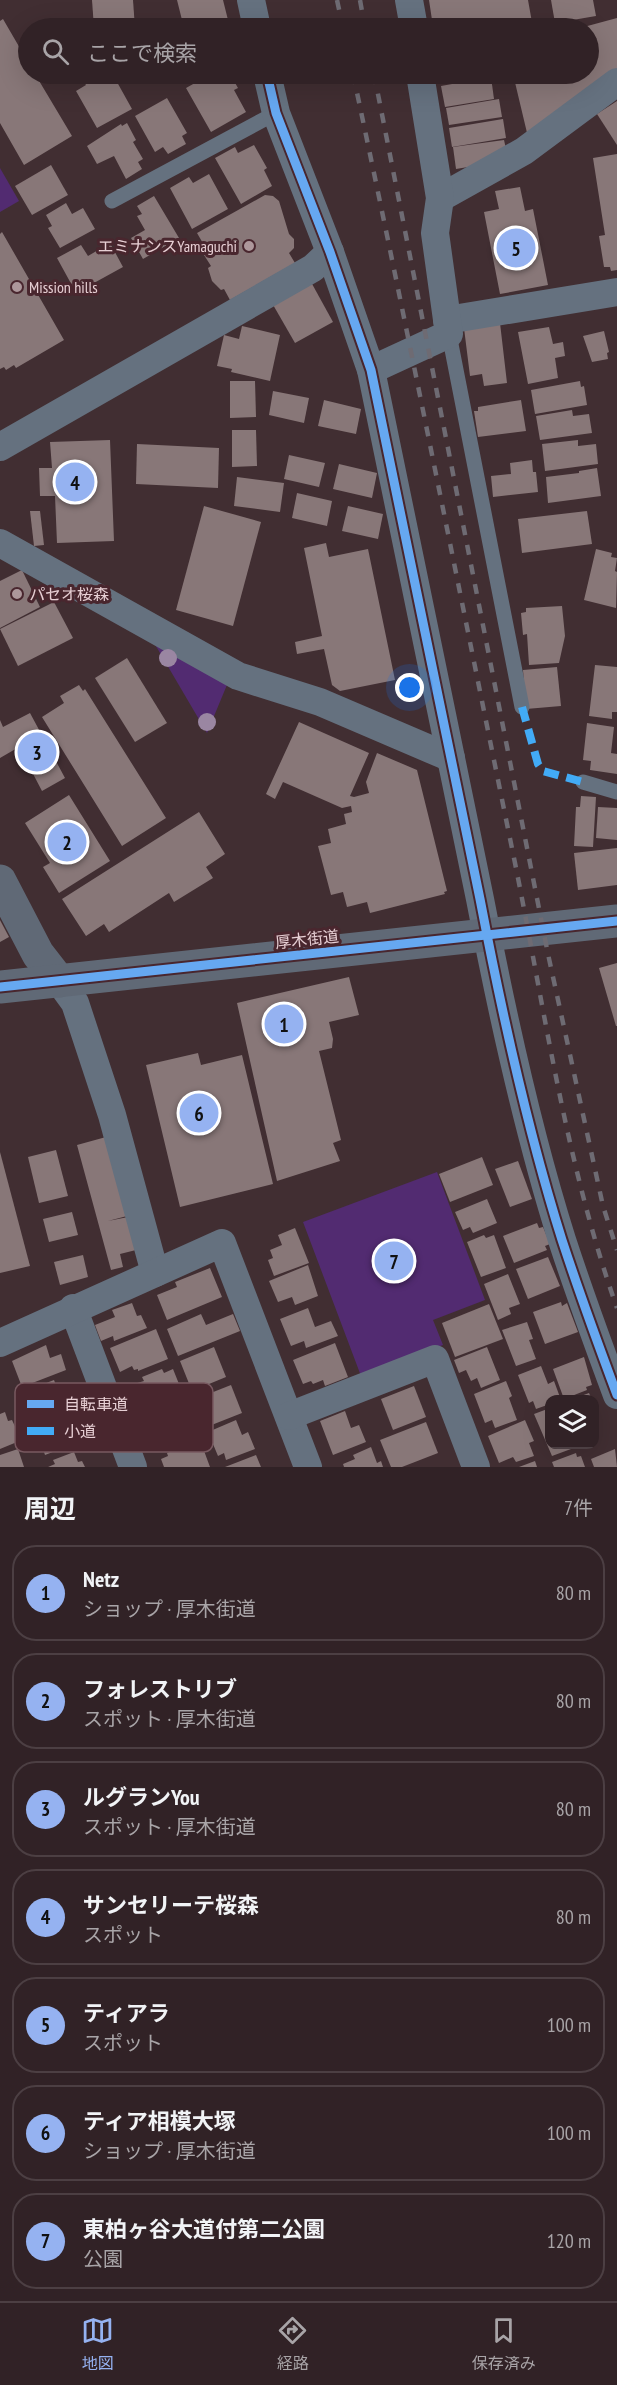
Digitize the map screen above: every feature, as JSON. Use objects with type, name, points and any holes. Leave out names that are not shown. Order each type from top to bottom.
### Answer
[{"type":"street","points":[[251,0],[255,18]]},
{"type":"street","points":[[409,0],[412,18]]},
{"type":"street","points":[[440,198],[524,151],[617,82]]},
{"type":"street","points":[[269,84],[276,113],[330,252],[371,370],[486,934],[526,1111],[562,1240],[617,1395]]},
{"type":"street","points":[[422,84],[440,198],[435,233],[448,327]]},
{"type":"street","points":[[0,447],[313,268],[330,252]]},
{"type":"street","points":[[371,370],[448,327],[617,292]]},
{"type":"street","points":[[0,543],[238,676],[320,702],[451,758]]},
{"type":"street","points":[[0,881],[38,954],[75,1003],[112,1115],[154,1272]]},
{"type":"street","name":"厚木街道","points":[[0,987],[617,921]]},
{"type":"street","points":[[0,1343],[73,1308],[222,1243],[308,1467]]},
{"type":"street","points":[[73,1308],[101,1383]]},
{"type":"street","points":[[288,1416],[435,1359],[476,1467]]},
{"type":"street","points":[[127,1452],[133,1467]]},
{"type":"lane","points":[[112,201],[276,113]]},
{"type":"lane","points":[[448,327],[522,707]]},
{"type":"lane","points":[[583,782],[617,792]]},
{"type":"shaded area","points":[[0,168],[19,201],[0,212]]},
{"type":"shaded area","points":[[153,641],[229,680],[207,733]]},
{"type":"shaded area","points":[[437,1172],[485,1300],[433,1320],[443,1345],[361,1376],[303,1222]]},
{"type":"building","points":[[92,0],[133,0],[134,18],[93,18]]},
{"type":"building","points":[[177,0],[223,0],[228,18],[182,18]]},
{"type":"building","points":[[429,0],[528,0],[531,18],[432,18]]},
{"type":"building","points":[[551,0],[593,0],[596,16],[554,18]]},
{"type":"building","points":[[617,18],[617,71],[528,137],[515,84],[599,84],[599,23]]},
{"type":"building","points":[[3,19],[18,45],[18,84],[41,84],[72,136],[24,165],[0,123],[0,21]]},
{"type":"building","points":[[118,84],[132,109],[97,128],[76,91],[86,85]]},
{"type":"building","points":[[193,84],[236,84],[238,88],[234,90],[246,112],[211,132],[186,88]]},
{"type":"building","points":[[492,84],[494,99],[445,107],[441,86]]},
{"type":"building","points":[[167,98],[187,133],[182,136],[186,144],[168,154],[163,147],[155,152],[135,116]]},
{"type":"building","points":[[499,99],[502,117],[449,125],[446,108]]},
{"type":"building","points":[[617,101],[617,145],[597,114]]},
{"type":"building","points":[[503,119],[506,138],[452,147],[449,128]]},
{"type":"building","points":[[127,123],[136,140],[133,142],[143,159],[138,162],[142,169],[126,179],[114,156],[97,164],[87,146],[121,124],[122,126]]},
{"type":"building","points":[[504,140],[506,149],[474,166],[456,169],[453,147]]},
{"type":"building","points":[[254,145],[267,168],[264,170],[272,186],[241,204],[215,158],[235,147],[238,153]]},
{"type":"building","points":[[617,154],[617,270],[611,271],[610,267],[604,267],[599,236],[605,235],[593,158]]},
{"type":"building","points":[[51,165],[68,195],[32,215],[15,186]]},
{"type":"building","points":[[209,174],[228,209],[192,229],[170,188],[189,177],[193,183]]},
{"type":"building","points":[[520,187],[525,211],[533,209],[548,285],[500,294],[484,212],[499,209],[495,191]]},
{"type":"building","name":"エミナンスYamaguchi","points":[[265,195],[273,196],[279,201],[289,234],[294,239],[294,248],[289,253],[295,263],[230,300],[224,289],[221,290],[212,281],[208,268],[211,266],[204,255],[208,252],[197,233]]},
{"type":"building","points":[[154,196],[179,238],[143,259],[131,238],[145,230],[137,216],[142,214],[137,206]]},
{"type":"building","points":[[66,203],[72,214],[83,208],[95,229],[60,248],[48,228],[52,226],[46,215]]},
{"type":"building","name":"Mission hills","points":[[2,232],[64,340],[16,368],[14,365],[6,370],[4,367],[0,369],[0,234]]},
{"type":"building","points":[[110,243],[123,267],[83,289],[81,286],[74,289],[57,258],[81,245],[88,256]]},
{"type":"building","points":[[311,282],[333,322],[295,343],[272,303]]},
{"type":"building","points":[[500,323],[507,383],[484,386],[482,374],[470,376],[464,328]]},
{"type":"building","points":[[242,326],[280,335],[270,381],[231,372],[232,369],[217,366],[224,335],[239,339]]},
{"type":"building","points":[[549,327],[553,344],[563,342],[565,356],[555,358],[558,378],[528,384],[518,332]]},
{"type":"building","points":[[604,331],[609,352],[607,353],[608,359],[592,362],[583,336]]},
{"type":"building","points":[[230,381],[255,381],[256,417],[230,418]]},
{"type":"building","points":[[580,381],[581,387],[584,386],[587,405],[535,414],[531,390]]},
{"type":"building","points":[[273,391],[309,398],[304,423],[269,415]]},
{"type":"building","points":[[324,400],[361,409],[356,434],[318,426]]},
{"type":"building","points":[[521,400],[526,431],[478,437],[474,411],[478,411],[478,407]]},
{"type":"building","points":[[572,410],[573,416],[589,414],[592,433],[540,440],[536,416]]},
{"type":"building","points":[[232,430],[256,430],[257,466],[232,467]]},
{"type":"building","points":[[110,440],[114,541],[57,543],[55,496],[40,496],[39,468],[52,468],[50,442]]},
{"type":"building","points":[[578,440],[578,446],[596,444],[598,464],[545,471],[542,444]]},
{"type":"building","points":[[137,444],[219,448],[218,488],[136,484]]},
{"type":"building","points":[[289,455],[325,463],[319,487],[284,479]]},
{"type":"building","points":[[532,460],[538,492],[493,497],[491,476],[511,474],[510,463]]},
{"type":"building","points":[[339,464],[377,473],[372,498],[333,489]]},
{"type":"building","points":[[597,468],[601,496],[548,503],[546,477]]},
{"type":"building","points":[[237,477],[284,483],[280,512],[234,506]]},
{"type":"building","points":[[297,493],[332,501],[327,526],[292,518]]},
{"type":"building","points":[[204,506],[261,522],[233,626],[176,610]]},
{"type":"building","points":[[348,506],[383,514],[378,539],[342,531]]},
{"type":"building","points":[[30,511],[40,511],[44,545],[34,546]]},
{"type":"building","points":[[587,511],[592,544],[522,553],[518,519]]},
{"type":"building","points":[[326,543],[329,557],[368,549],[395,680],[340,691],[332,685],[324,649],[297,654],[295,642],[322,636],[304,548]]},
{"type":"building","points":[[596,549],[612,553],[611,557],[617,558],[616,608],[584,600]]},
{"type":"building","name":"パセオ桜森","points":[[22,570],[40,607],[0,628],[0,581]]},
{"type":"building","points":[[54,602],[73,638],[18,666],[0,629]]},
{"type":"building","points":[[562,606],[565,636],[559,663],[529,665],[527,634],[523,635],[521,613],[526,612],[526,608]]},
{"type":"building","points":[[127,658],[167,723],[135,742],[95,678]]},
{"type":"building","points":[[595,665],[617,667],[617,712],[612,712],[612,719],[589,716]]},
{"type":"building","points":[[557,667],[561,706],[526,709],[523,670]]},
{"type":"building","points":[[79,685],[83,691],[85,689],[166,818],[122,846],[42,717],[64,703],[60,696]]},
{"type":"building","points":[[30,713],[65,778],[42,791],[19,747],[0,758],[0,720],[3,727]]},
{"type":"building","points":[[299,722],[369,753],[350,796],[369,793],[366,782],[377,753],[417,770],[447,891],[444,892],[445,894],[370,913],[367,902],[347,907],[343,892],[331,895],[318,846],[331,843],[328,829],[346,824],[344,814],[352,812],[351,806],[342,808],[283,782],[275,799],[266,794]]},
{"type":"building","points":[[587,723],[614,727],[611,753],[617,754],[617,774],[590,770],[591,761],[583,760]]},
{"type":"building","points":[[69,795],[110,861],[59,893],[43,867],[50,863],[25,823]]},
{"type":"building","points":[[581,796],[596,797],[593,847],[574,846],[576,807],[580,807]]},
{"type":"building","points":[[598,807],[617,808],[617,840],[596,838]]},
{"type":"building","points":[[199,812],[225,854],[206,867],[213,878],[174,902],[169,893],[109,932],[104,924],[86,936],[62,899]]},
{"type":"building","points":[[617,848],[617,885],[578,890],[574,853]]},
{"type":"building","points":[[0,920],[9,937],[0,942]]},
{"type":"building","points":[[617,963],[617,1026],[616,1026],[599,968]]},
{"type":"building","points":[[349,977],[359,1015],[329,1022],[333,1039],[332,1048],[319,1051],[341,1140],[333,1143],[340,1161],[277,1181],[237,1003]]},
{"type":"building","points":[[198,1053],[201,1065],[242,1055],[273,1184],[180,1207],[146,1065]]},
{"type":"building","points":[[106,1137],[127,1216],[108,1221],[128,1217],[136,1250],[120,1254],[123,1267],[111,1270],[77,1145]]},
{"type":"building","points":[[56,1150],[68,1196],[39,1203],[28,1157]]},
{"type":"building","points":[[0,1152],[30,1266],[0,1273]]},
{"type":"building","points":[[482,1157],[493,1185],[450,1202],[439,1174]]},
{"type":"building","points":[[518,1161],[532,1199],[510,1207],[495,1169]]},
{"type":"building","points":[[487,1199],[497,1223],[473,1233],[470,1227],[463,1230],[455,1212]]},
{"type":"building","points":[[72,1212],[78,1235],[49,1242],[43,1219]]},
{"type":"building","points":[[537,1223],[539,1228],[543,1227],[550,1244],[545,1246],[547,1250],[514,1263],[503,1236]]},
{"type":"building","points":[[295,1228],[309,1263],[274,1276],[268,1260],[273,1258],[270,1250],[282,1245],[278,1235]]},
{"type":"building","points":[[484,1235],[486,1238],[494,1235],[506,1268],[481,1277],[467,1242]]},
{"type":"building","points":[[83,1255],[88,1277],[60,1285],[54,1262]]},
{"type":"building","points":[[548,1257],[560,1286],[528,1299],[516,1269]]},
{"type":"building","points":[[308,1265],[318,1296],[295,1305],[292,1297],[278,1302],[269,1281]]},
{"type":"building","points":[[210,1268],[222,1297],[167,1320],[157,1295],[177,1287],[175,1282]]},
{"type":"building","points":[[508,1274],[520,1304],[509,1308],[511,1314],[498,1320],[484,1284]]},
{"type":"building","points":[[561,1302],[562,1306],[567,1303],[578,1332],[545,1344],[533,1312]]},
{"type":"building","points":[[132,1303],[137,1316],[141,1315],[147,1328],[114,1341],[113,1336],[101,1341],[95,1325],[115,1317],[112,1310]]},
{"type":"building","points":[[489,1304],[503,1339],[455,1357],[442,1323]]},
{"type":"building","points":[[308,1308],[315,1327],[331,1321],[338,1336],[306,1348],[304,1341],[291,1346],[280,1319]]},
{"type":"building","points":[[201,1314],[206,1325],[233,1314],[240,1331],[178,1356],[167,1329]]},
{"type":"building","points":[[527,1322],[533,1339],[529,1340],[536,1359],[516,1366],[502,1330]]},
{"type":"building","points":[[156,1329],[168,1359],[138,1371],[132,1366],[120,1372],[110,1348]]},
{"type":"building","points":[[335,1343],[348,1377],[325,1386],[323,1380],[313,1384],[311,1381],[303,1384],[293,1360]]},
{"type":"building","points":[[46,1345],[50,1358],[61,1354],[66,1370],[32,1383],[20,1383],[12,1361]]},
{"type":"building","points":[[214,1347],[226,1377],[211,1383],[189,1383],[180,1361]]},
{"type":"building","points":[[487,1347],[500,1380],[481,1388],[477,1378],[471,1381],[466,1370],[459,1373],[454,1360]]},
{"type":"building","points":[[584,1357],[592,1385],[586,1387],[587,1390],[574,1395],[563,1395],[553,1369]]},
{"type":"building","points":[[541,1366],[548,1384],[554,1381],[559,1395],[545,1395],[545,1406],[536,1409],[533,1401],[529,1403],[518,1375]]},
{"type":"building","points":[[162,1369],[164,1373],[173,1369],[179,1383],[137,1383],[144,1381],[142,1377]]},
{"type":"building","points":[[506,1381],[517,1420],[495,1428],[492,1420],[485,1423],[474,1394]]},
{"type":"building","points":[[231,1385],[242,1413],[213,1424],[213,1392]]},
{"type":"building","points":[[414,1386],[426,1417],[393,1430],[381,1399]]},
{"type":"building","points":[[545,1410],[545,1440],[534,1414]]},
{"type":"building","points":[[345,1411],[351,1428],[359,1425],[366,1442],[333,1455],[320,1421]]},
{"type":"building","points":[[5,1412],[8,1421],[12,1420],[15,1426],[15,1443],[0,1449],[0,1414]]},
{"type":"building","points":[[236,1420],[242,1435],[248,1432],[255,1449],[226,1460],[224,1453],[218,1456],[213,1444],[213,1430]]},
{"type":"building","points":[[525,1420],[534,1441],[529,1443],[534,1456],[516,1462],[513,1457],[499,1463],[488,1436]]},
{"type":"building","points":[[426,1422],[438,1453],[402,1467],[391,1467],[380,1440]]},
{"type":"building","points":[[371,1447],[377,1463],[381,1461],[383,1467],[344,1467],[343,1464],[355,1459],[353,1455]]},
{"type":"building","points":[[549,1449],[571,1449],[552,1456]]},
{"type":"building","points":[[615,1449],[617,1467],[594,1467],[591,1459]]},
{"type":"building","points":[[15,1450],[19,1452],[24,1467],[0,1467],[0,1455]]},
{"type":"building","points":[[74,1452],[78,1462],[82,1461],[85,1467],[48,1467],[55,1464],[53,1460]]},
{"type":"building","points":[[204,1452],[210,1467],[164,1467],[161,1459],[168,1456],[167,1453]]},
{"type":"building","points":[[576,1453],[577,1457],[581,1456],[585,1467],[554,1467],[552,1462]]},
{"type":"building","points":[[256,1455],[261,1467],[225,1467]]},
{"type":"building","points":[[535,1461],[537,1467],[519,1467]]},
{"type":"railway","points":[[337,0],[341,18]]},
{"type":"railway","points":[[360,0],[363,18]]},
{"type":"railway","points":[[355,84],[515,863],[558,1087],[584,1199],[617,1308]]},
{"type":"railway","points":[[376,84],[548,954],[603,1206],[617,1250]]},
{"type":"marked path","points":[[522,707],[538,764],[543,771],[583,782]]},
{"type":"cycle path","points":[[269,84],[276,113],[330,252],[371,370],[516,1071],[562,1240],[617,1395]]},
{"type":"cycle path","points":[[0,987],[617,921]]},
{"type":"place","name":"エミナンスYamaguchi","points":[[249,246]]},
{"type":"place","name":"ティアラ","points":[[516,248]]},
{"type":"place","name":"Mission hills","points":[[17,287]]},
{"type":"place","name":"サンセリーテ桜森","points":[[75,482]]},
{"type":"place","name":"パセオ桜森","points":[[17,594]]},
{"type":"place","name":"ルグランYou","points":[[37,752]]},
{"type":"place","name":"フォレストリブ","points":[[67,842]]},
{"type":"place","name":"Netz","points":[[284,1024]]},
{"type":"place","name":"ティア相模大塚","points":[[199,1113]]},
{"type":"place","name":"東柏ヶ谷大道付第二公園","points":[[394,1261]]}]
